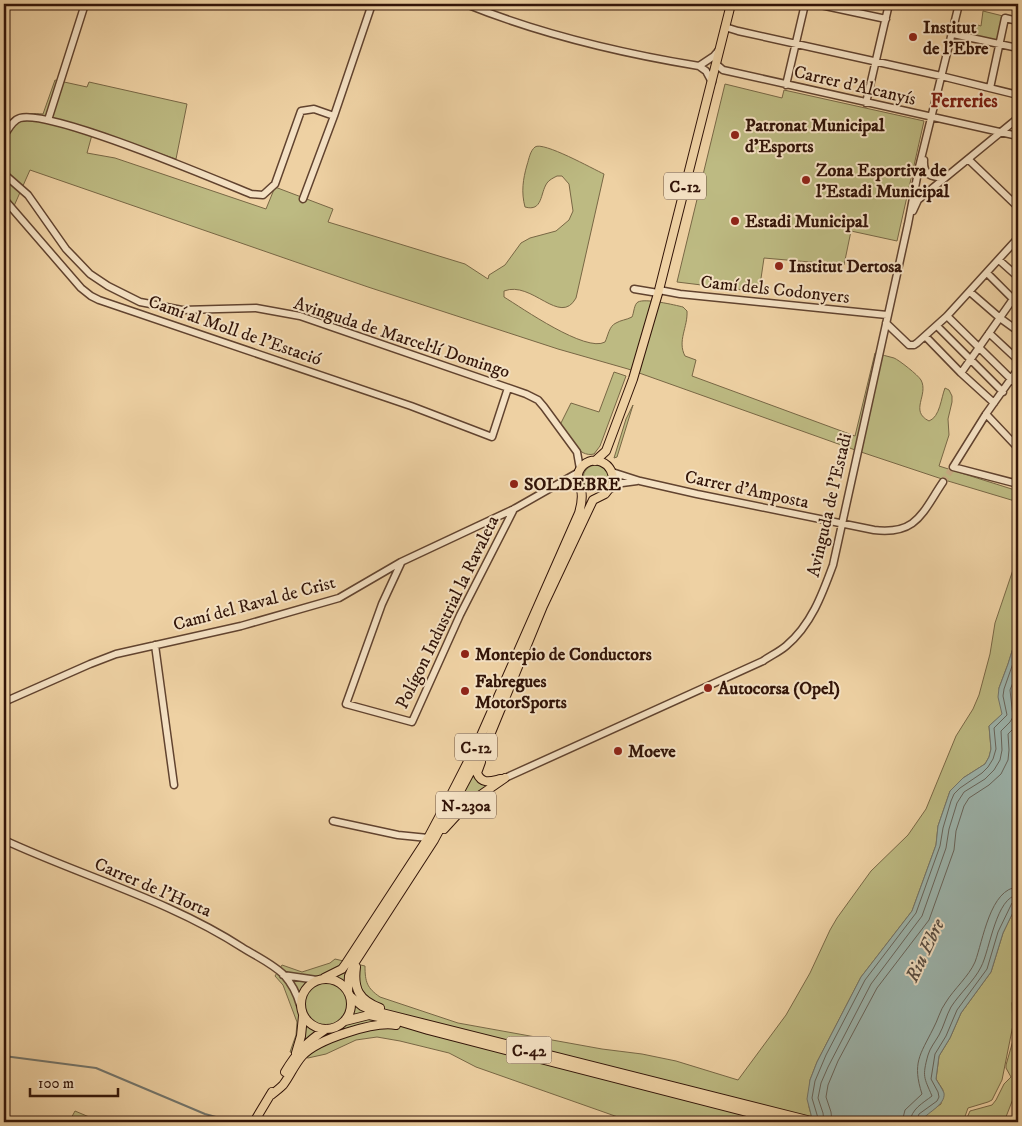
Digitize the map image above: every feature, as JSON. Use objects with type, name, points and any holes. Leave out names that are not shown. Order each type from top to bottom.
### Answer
[{"type":"main road","name":"C-12","points":[[606,451],[633,379],[659,292],[731,4]]},
{"type":"main road","points":[[594,461],[606,451],[614,480],[610,489]]},
{"type":"main road","points":[[579,470],[584,465],[594,461],[601,461],[611,470]]},
{"type":"main road","name":"C-12","points":[[300,1005],[303,991],[308,986],[345,965],[431,839],[479,740],[579,513],[582,504],[577,480],[579,470]]},
{"type":"main road","points":[[580,488],[587,495],[600,496]]},
{"type":"main road","name":"C-12","points":[[344,1021],[350,1009],[351,968],[431,839],[490,735],[543,606],[593,500],[610,489]]},
{"type":"main road","name":"N-230a","points":[[490,735],[477,774],[482,781],[486,782],[505,778]]},
{"type":"main road","name":"N-230a","points":[[431,839],[466,805],[505,778]]},
{"type":"main road","points":[[365,946],[356,967],[356,985],[361,997],[388,1013]]},
{"type":"main road","points":[[320,979],[338,981],[349,994]]},
{"type":"main road","name":"C-42","points":[[349,994],[368,1009],[786,1122]]},
{"type":"main road","points":[[296,1055],[301,1036],[303,1016],[300,1005]]},
{"type":"main road","name":"C-42","points":[[344,1021],[369,1014],[669,1090],[814,1122]]},
{"type":"main road","points":[[303,1016],[313,1026],[326,1029]]},
{"type":"main road","points":[[254,1122],[296,1055],[314,1037],[326,1029],[336,1027],[344,1021]]},
{"type":"main road","points":[[271,1095],[282,1085],[303,1054],[333,1038],[363,1027],[382,1024],[428,1030]]},
{"type":"street","points":[[48,120],[84,4]]},
{"type":"street","points":[[303,199],[334,116],[372,4]]},
{"type":"street","points":[[466,4],[508,20],[579,40],[699,66],[706,71],[712,82]]},
{"type":"street","points":[[786,85],[805,4]]},
{"type":"street","points":[[816,4],[886,19]]},
{"type":"street","points":[[866,103],[889,4]]},
{"type":"street","name":"Avinguda de l'Estadi","points":[[505,778],[763,662],[786,646],[806,625],[821,600],[833,565],[924,146],[959,4]]},
{"type":"street","points":[[990,88],[1005,18],[1018,21]]},
{"type":"street","points":[[725,27],[1018,95]]},
{"type":"street","points":[[953,34],[1018,48]]},
{"type":"street","points":[[699,66],[714,56],[721,47]]},
{"type":"street","name":"Carrer d'Alcanyís","points":[[716,64],[722,70],[1018,136]]},
{"type":"street","points":[[5,134],[14,121],[21,118],[40,118],[86,131],[251,194],[263,195],[275,184],[301,111],[314,109],[334,116]]},
{"type":"street","points":[[908,224],[914,206],[921,198],[1018,118]]},
{"type":"street","points":[[927,139],[925,172],[934,177],[945,177]]},
{"type":"street","points":[[968,159],[1018,207]]},
{"type":"street","name":"Avinguda de Marcel·lí Domingo","points":[[4,174],[28,195],[66,249],[90,274],[108,286],[140,302],[182,310],[256,308],[300,316],[538,400],[577,452]]},
{"type":"street","points":[[914,191],[921,198]]},
{"type":"street","name":"Camí al Moll de l'Estació","points":[[4,199],[81,288],[91,296],[411,406],[492,437],[508,388]]},
{"type":"street","points":[[886,323],[910,345],[914,346],[948,316],[1017,243]]},
{"type":"street","points":[[999,260],[1018,277]]},
{"type":"street","points":[[987,273],[1016,301]]},
{"type":"street","name":"Camí dels Codonyers","points":[[634,289],[887,315]]},
{"type":"street","points":[[970,292],[1018,331]]},
{"type":"street","points":[[961,373],[1000,318],[1016,301],[1018,292]]},
{"type":"street","points":[[948,316],[1018,384]]},
{"type":"street","points":[[937,326],[1003,392]]},
{"type":"street","points":[[989,333],[1018,360]]},
{"type":"street","points":[[926,337],[994,404]]},
{"type":"street","points":[[1018,369],[952,467],[1018,484]]},
{"type":"street","points":[[986,414],[1018,448]]},
{"type":"street","points":[[577,452],[594,461]]},
{"type":"street","points":[[577,452],[579,470]]},
{"type":"street","name":"Camí del Raval de Crist","points":[[4,702],[116,654],[241,626],[340,598],[401,562],[557,486],[579,470]]},
{"type":"street","name":"Carrer d'Amposta","points":[[611,470],[640,481],[697,494],[881,531],[901,530],[910,526],[919,518],[943,482]]},
{"type":"street","points":[[610,489],[622,483],[640,481]]},
{"type":"street","points":[[557,486],[574,484],[580,488]]},
{"type":"street","name":"Polígon Industrial la Ravaleta","points":[[401,562],[382,604],[346,704],[412,722],[460,616],[514,508]]},
{"type":"street","points":[[155,645],[174,784]]},
{"type":"street","points":[[332,821],[398,835],[431,839]]},
{"type":"street","name":"Carrer de l'Horta","points":[[4,840],[189,916],[229,939],[284,975]]},
{"type":"street","points":[[284,975],[320,979]]},
{"type":"street","points":[[284,975],[297,994],[300,1005]]},
{"type":"shaded area","points":[[983,11],[1003,16],[997,41],[961,34],[957,30],[957,25],[973,29],[974,24],[981,26]]},
{"type":"shaded area","points":[[55,80],[87,87],[89,82],[187,104],[176,159],[93,131],[87,153],[115,158],[266,209],[275,187],[333,209],[328,222],[465,264],[488,279],[489,275],[505,265],[521,243],[530,238],[556,231],[569,220],[573,211],[569,184],[562,176],[557,176],[548,182],[540,201],[535,207],[525,207],[523,191],[527,165],[535,147],[548,148],[568,156],[604,174],[576,298],[569,306],[562,308],[514,289],[504,291],[504,297],[554,328],[596,344],[605,342],[614,324],[632,317],[638,302],[653,301],[683,307],[687,311],[687,317],[682,339],[683,350],[685,356],[696,360],[692,376],[855,436],[875,353],[894,358],[921,380],[923,391],[920,412],[929,421],[936,416],[945,388],[949,390],[952,396],[948,419],[949,435],[939,466],[1018,491],[1018,502],[858,451],[628,369],[558,349],[368,287],[30,170],[14,206],[4,195],[4,129],[11,119],[20,115],[43,114]]},
{"type":"shaded area","name":"Zona Esportiva de l'Estadi Municipal","points":[[725,84],[782,98],[784,90],[924,121],[897,241],[851,231],[844,265],[764,258],[759,292],[677,282]]},
{"type":"shaded area","points":[[614,372],[626,376],[600,446],[594,454],[583,453],[574,445],[560,425],[571,403],[599,412]]},
{"type":"shaded area","points":[[633,405],[617,457],[614,458],[626,419]]},
{"type":"shaded area","points":[[596,465],[606,468],[609,478],[606,488],[596,491],[586,488],[583,478],[586,468]]},
{"type":"shaded area","points":[[1018,555],[1018,632],[999,688],[1003,714],[989,726],[991,749],[989,757],[985,764],[963,778],[950,791],[938,826],[936,845],[912,911],[861,977],[817,1062],[810,1080],[809,1107],[813,1122],[632,1122],[476,1067],[449,1053],[377,1037],[356,1040],[326,1054],[308,1058],[290,1052],[296,1035],[297,1022],[283,985],[275,976],[282,965],[302,972],[330,963],[335,959],[365,966],[368,984],[372,991],[380,997],[458,1023],[602,1049],[642,1054],[676,1061],[738,1080],[786,1015],[810,973],[837,918],[871,871],[908,835],[926,809],[956,736],[973,709],[979,695],[990,654],[995,623]]},
{"type":"shaded area","points":[[474,770],[475,776],[496,782],[446,823]]},
{"type":"shaded area","points":[[1018,902],[1018,988],[1012,1003],[1013,1025],[1002,1080],[992,1100],[968,1108],[963,1122],[920,1122],[928,1113],[941,1104],[943,1090],[936,1079],[939,1056],[950,1038],[961,1013],[991,972],[1003,933]]},
{"type":"shaded area","points":[[1018,998],[1018,1086],[1004,1122],[965,1122],[970,1111],[992,1105],[1004,1084],[1011,1077],[1006,1065],[1016,1030],[1014,1000]]},
{"type":"shaded area","points":[[75,1111],[101,1122],[69,1122]]},
{"type":"water","name":"Riu Ebre","points":[[1018,632],[1018,902],[1003,933],[991,972],[961,1013],[950,1038],[939,1056],[936,1079],[944,1093],[944,1097],[939,1105],[920,1122],[813,1122],[807,1099],[810,1080],[817,1062],[861,977],[912,911],[936,845],[938,826],[950,791],[963,778],[985,764],[989,757],[991,749],[989,726],[1002,714],[998,697],[999,688]]},
{"type":"waterway","points":[[4,1056],[96,1068],[205,1114],[234,1122]]},
{"type":"tunnel","points":[[943,482],[953,467]]},
{"type":"place","name":"Institut de l'Ebre","points":[[913,37]]},
{"type":"place","name":"Patronat Municipal d'Esports","points":[[735,135]]},
{"type":"place","name":"Zona Esportiva de l'Estadi Municipal","points":[[806,180]]},
{"type":"place","name":"Estadi Municipal","points":[[735,221]]},
{"type":"place","name":"Institut Dertosa","points":[[779,266]]},
{"type":"place","name":"SOLDEBRE","points":[[514,484]]},
{"type":"place","name":"Montepio de Conductors","points":[[465,654]]},
{"type":"place","name":"Autocorsa (Opel)","points":[[708,688]]},
{"type":"place","name":"Fabregues MotorSports","points":[[465,691]]},
{"type":"place","name":"Moeve","points":[[618,751]]},
{"type":"district","name":"Ferreries","points":[[964,100]]}]
